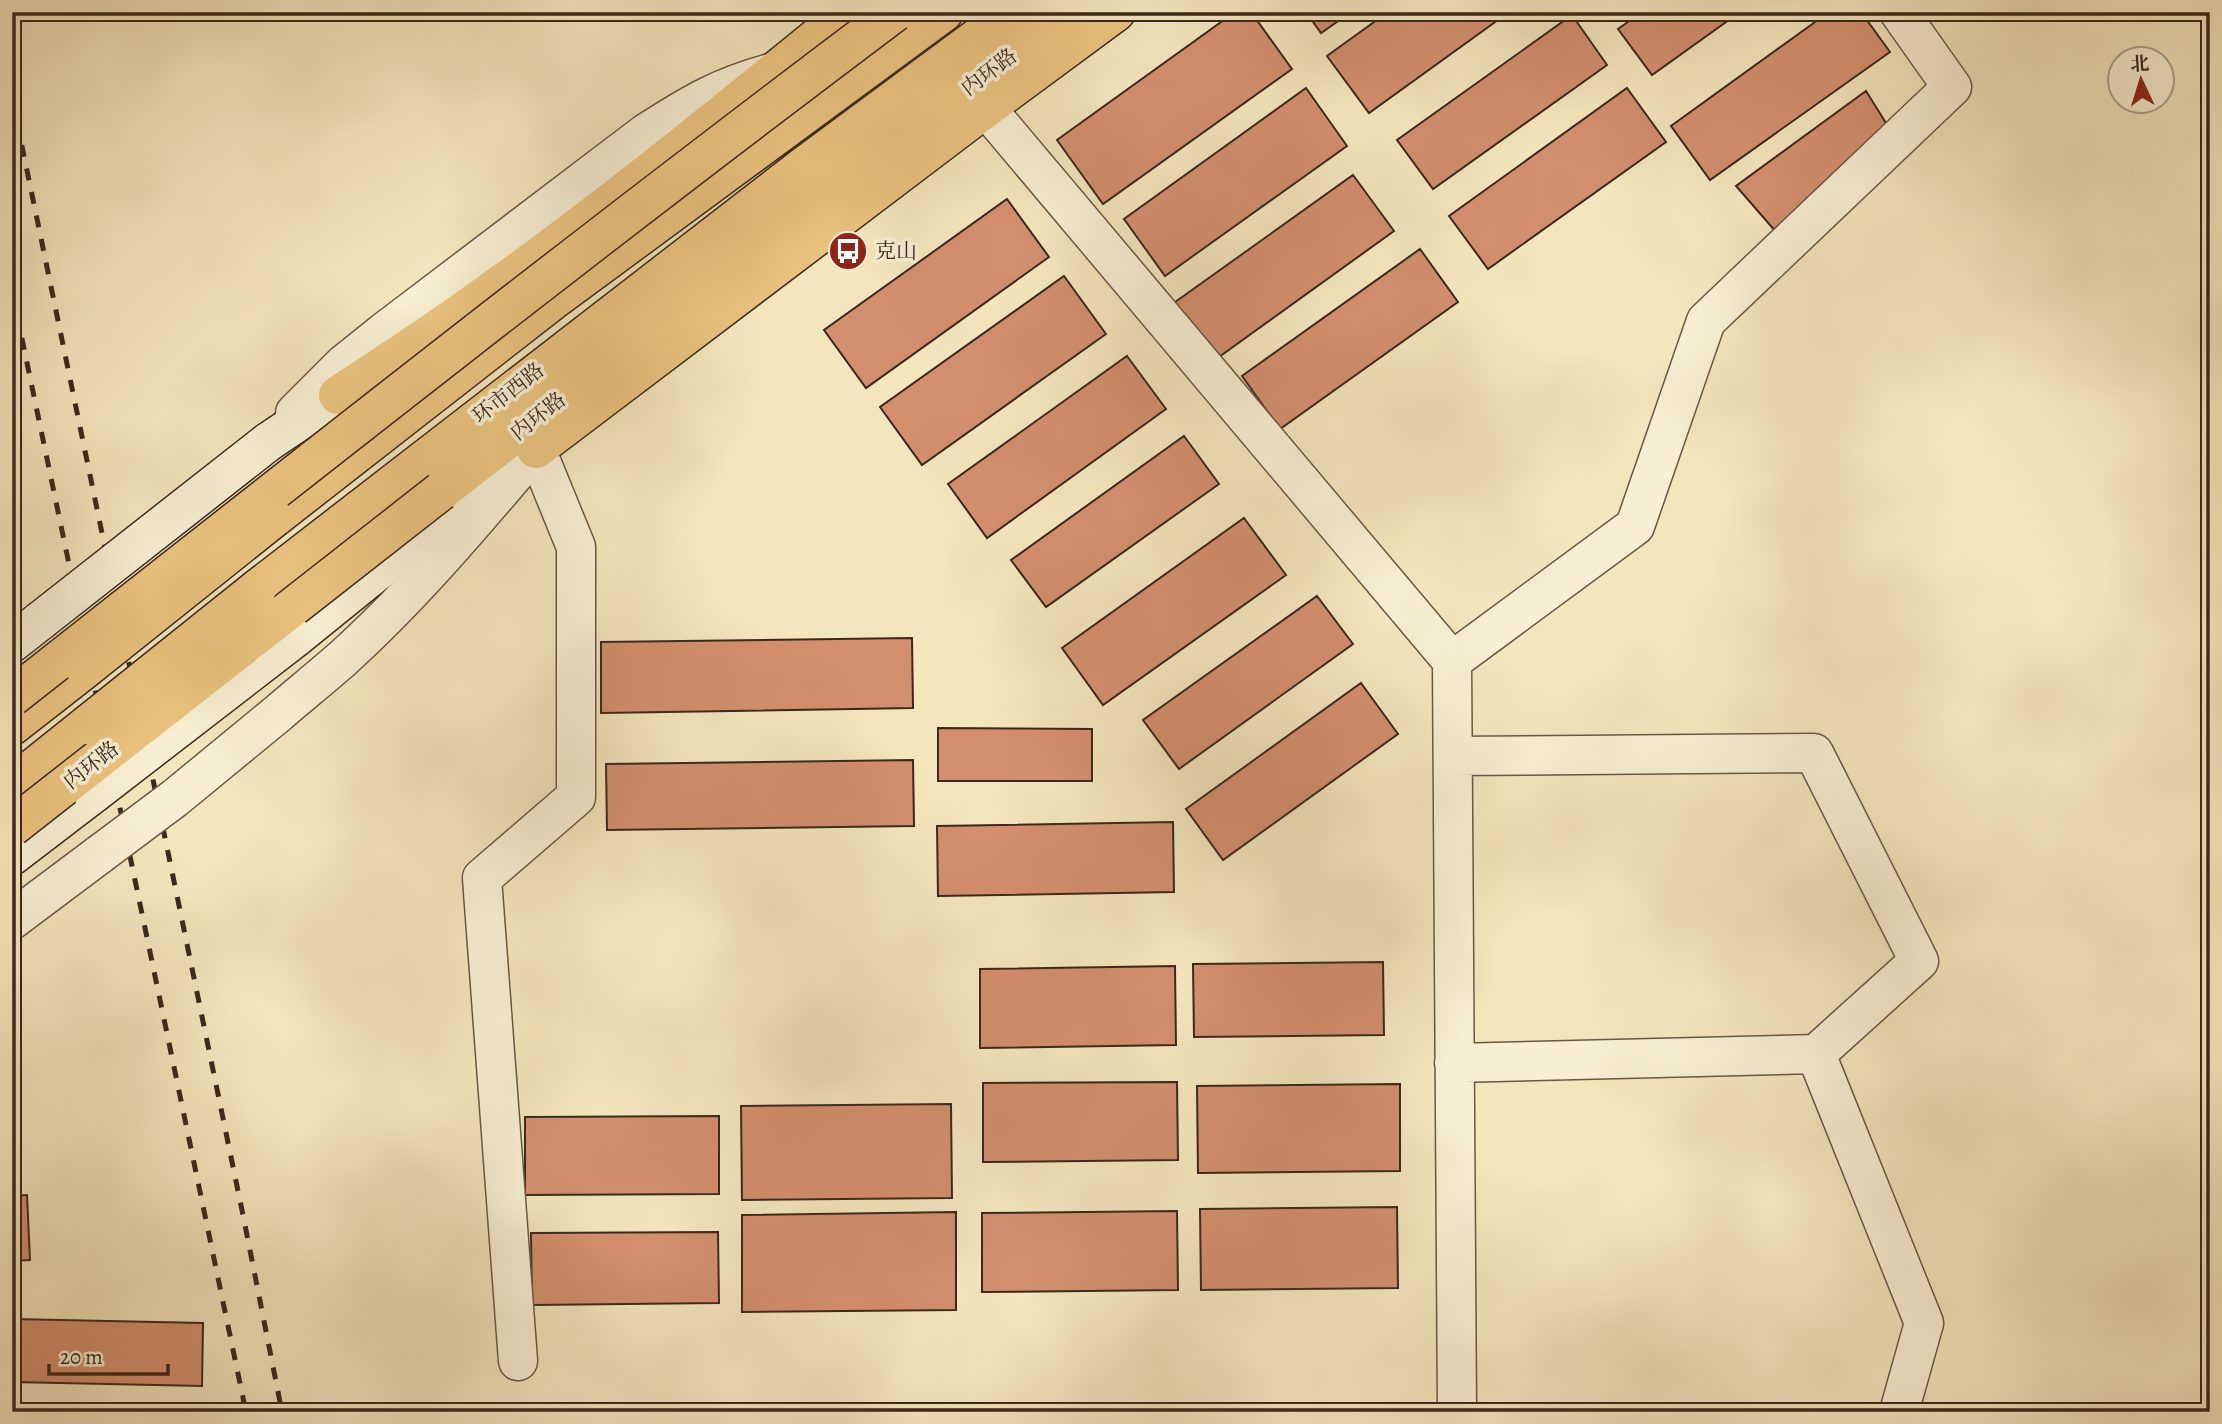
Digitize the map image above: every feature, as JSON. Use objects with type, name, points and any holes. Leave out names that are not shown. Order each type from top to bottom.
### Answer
[{"type":"main road","points":[[338,396],[466,309],[699,133],[848,12]]},
{"type":"main road","points":[[12,697],[886,12]]},
{"type":"main road","points":[[738,130],[895,12]]},
{"type":"main road","points":[[12,726],[552,301],[944,12]]},
{"type":"main road","name":"环市西路","points":[[12,785],[268,580],[804,166],[1012,12]]},
{"type":"main road","name":"内环路","points":[[22,839],[242,646],[744,256],[1069,12]]},
{"type":"main road","points":[[536,449],[1116,12]]},
{"type":"street","points":[[1452,662],[1635,526],[1706,321],[1952,87],[1899,12]]},
{"type":"street","points":[[268,442],[344,364],[646,133],[689,106],[741,80],[774,72],[810,112]]},
{"type":"street","points":[[986,108],[1452,662],[1457,1412]]},
{"type":"street","points":[[26,632],[268,442],[338,396],[513,333]]},
{"type":"street","points":[[12,863],[22,839],[93,794],[295,638],[432,527],[536,449]]},
{"type":"street","points":[[12,920],[175,798],[341,659],[458,541],[536,449]]},
{"type":"street","points":[[518,1361],[482,878],[576,797],[576,547],[536,449]]},
{"type":"street","points":[[123,770],[268,580]]},
{"type":"street","points":[[88,725],[295,638]]},
{"type":"street","points":[[1453,756],[1814,753],[1919,961],[1815,1054],[1454,1063]]},
{"type":"street","points":[[12,887],[29,877],[100,854]]},
{"type":"street","points":[[1815,1054],[1924,1323],[1899,1412]]},
{"type":"building","points":[[1235,12],[1251,12],[1292,69],[1103,204],[1057,140]]},
{"type":"building","points":[[1306,12],[1351,12],[1321,33]]},
{"type":"building","points":[[1388,12],[1509,12],[1369,113],[1327,56]]},
{"type":"building","points":[[1642,12],[1740,12],[1652,75],[1618,29]]},
{"type":"building","points":[[1829,12],[1861,12],[1890,52],[1710,180],[1671,126]]},
{"type":"building","points":[[1572,15],[1607,65],[1433,189],[1397,140]]},
{"type":"building","points":[[1306,88],[1347,146],[1165,276],[1124,219]]},
{"type":"building","points":[[1627,88],[1666,142],[1488,269],[1449,216]]},
{"type":"building","points":[[1866,91],[1891,131],[1777,233],[1736,186]]},
{"type":"building","points":[[1353,175],[1394,231],[1212,362],[1171,305]]},
{"type":"building","points":[[1007,199],[1049,257],[866,388],[824,330]]},
{"type":"building","points":[[1420,249],[1458,302],[1280,429],[1242,376]]},
{"type":"building","points":[[1064,276],[1106,334],[922,465],[880,407]]},
{"type":"building","points":[[1127,356],[1166,409],[987,538],[948,484]]},
{"type":"building","points":[[1184,436],[1219,484],[1046,607],[1011,560]]},
{"type":"building","points":[[1244,518],[1286,575],[1103,705],[1062,648]]},
{"type":"building","points":[[1317,596],[1353,644],[1179,769],[1143,720]]},
{"type":"building","points":[[912,638],[913,708],[601,713],[601,642]]},
{"type":"building","points":[[1361,683],[1398,734],[1223,860],[1186,809]]},
{"type":"building","points":[[938,728],[1092,729],[1092,781],[938,781]]},
{"type":"building","points":[[913,760],[914,826],[607,830],[606,764]]},
{"type":"building","points":[[1173,822],[1174,892],[938,896],[937,826]]},
{"type":"building","points":[[1383,962],[1384,1035],[1194,1037],[1193,964]]},
{"type":"building","points":[[1175,966],[1176,1045],[980,1048],[980,969]]},
{"type":"building","points":[[1177,1082],[1178,1160],[983,1162],[983,1083]]},
{"type":"building","points":[[1400,1084],[1400,1171],[1198,1173],[1197,1086]]},
{"type":"building","points":[[951,1104],[952,1198],[742,1200],[741,1106]]},
{"type":"building","points":[[719,1116],[719,1194],[525,1195],[525,1117]]},
{"type":"building","points":[[27,1195],[30,1260],[12,1261],[12,1196]]},
{"type":"building","points":[[1397,1207],[1398,1288],[1201,1290],[1200,1209]]},
{"type":"building","points":[[1177,1211],[1178,1290],[982,1292],[982,1213]]},
{"type":"building","points":[[956,1212],[956,1310],[742,1312],[742,1215]]},
{"type":"building","points":[[718,1232],[719,1303],[532,1305],[531,1233]]},
{"type":"building","points":[[12,1319],[203,1323],[202,1386],[12,1382]]},
{"type":"railway","points":[[12,98],[282,1412]]},
{"type":"railway","points":[[12,291],[246,1412]]},
{"type":"place","name":"克山","points":[[848,251]]}]
